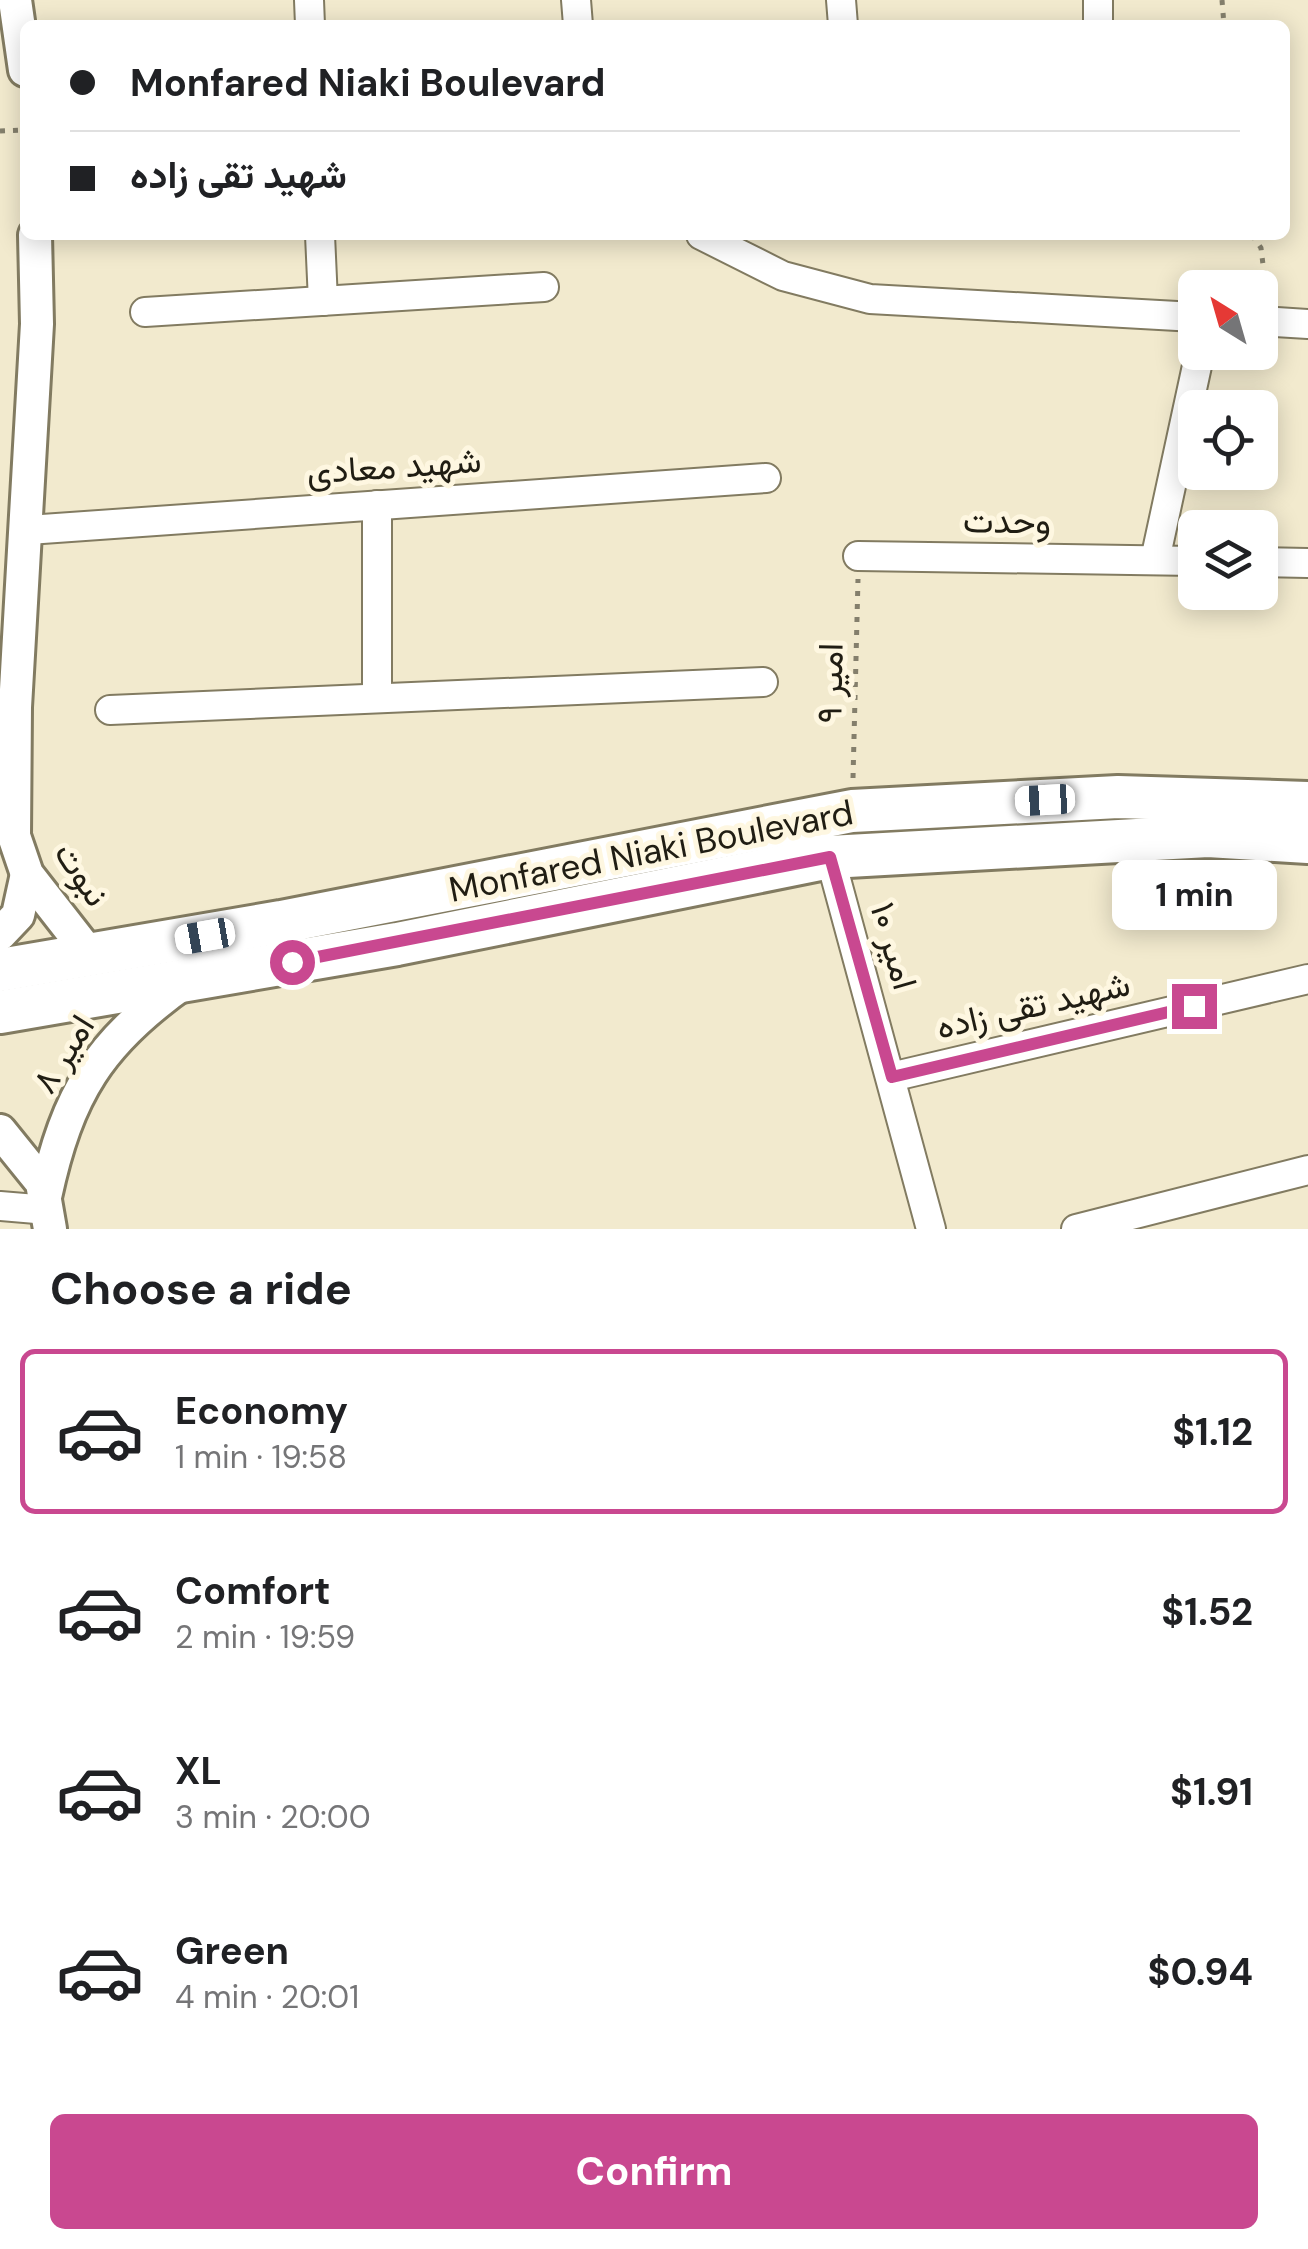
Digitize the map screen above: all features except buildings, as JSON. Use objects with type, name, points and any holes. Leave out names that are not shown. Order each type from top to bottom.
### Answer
[{"type":"main road","name":"Monfared Niaki Boulevard","points":[[0,970],[391,901],[852,811],[1118,797],[1308,803]]},
{"type":"main road","name":"Monfared Niaki Boulevard","points":[[0,1012],[396,944],[830,857],[1208,836],[1308,842]]},
{"type":"main road","points":[[391,901],[396,944]]},
{"type":"street","points":[[14,0],[20,38]]},
{"type":"street","name":"نبوت","points":[[35,240],[36,324],[28,530],[15,707],[14,836],[26,874],[91,956]]},
{"type":"street","points":[[320,240],[323,301]]},
{"type":"street","points":[[712,240],[783,276],[870,299],[1178,316]]},
{"type":"street","points":[[144,312],[544,287]]},
{"type":"street","points":[[1278,322],[1308,324]]},
{"type":"street","points":[[1155,560],[1196,370]]},
{"type":"street","name":"شهید معادی","points":[[28,530],[766,478]]},
{"type":"street","points":[[376,696],[377,505]]},
{"type":"street","name":"وحدت","points":[[858,556],[1178,561]]},
{"type":"street","points":[[1278,562],[1308,562]]},
{"type":"street","points":[[110,710],[763,682]]},
{"type":"street","name":"امیر ۱۰","points":[[830,857],[931,1229]]},
{"type":"street","points":[[0,934],[18,915],[26,874]]},
{"type":"street","name":"شهید تقی زاده","points":[[892,1077],[1308,979]]},
{"type":"street","name":"امیر ۸","points":[[48,1212],[60,1139],[103,1051],[143,1012],[188,980]]},
{"type":"street","points":[[0,1131],[35,1171],[48,1212],[0,1206]]},
{"type":"street","points":[[1076,1229],[1308,1170]]},
{"type":"path","points":[[1256,240],[1262,248],[1263,270]]},
{"type":"path","name":"امیر ۹","points":[[852,811],[858,556]]},
{"type":"route","points":[[292,962],[830,857],[892,1077],[1194,1006]]}]
